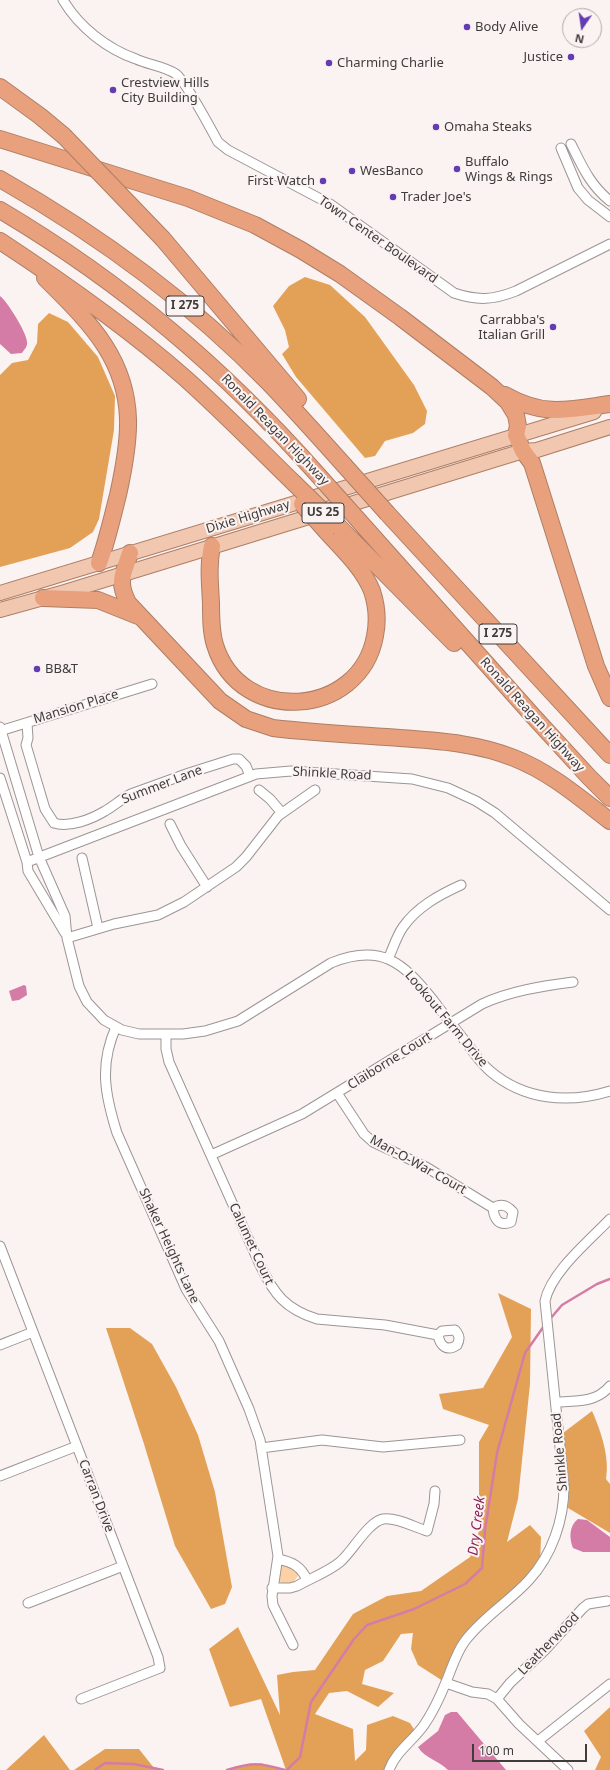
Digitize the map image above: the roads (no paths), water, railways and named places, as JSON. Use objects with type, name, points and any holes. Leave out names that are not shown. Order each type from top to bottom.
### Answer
[{"type":"highway","points":[[0,87],[40,116],[64,136],[163,239],[331,438],[344,465]]},
{"type":"highway","points":[[0,139],[188,198],[255,225],[301,250],[340,274],[492,387],[521,404],[544,410],[610,405]]},
{"type":"highway","name":"Ronald Reagan Highway","points":[[0,179],[34,199],[108,248],[183,305],[268,382],[610,755]]},
{"type":"highway","name":"Ronald Reagan Highway","points":[[0,210],[87,266],[173,332],[245,396],[318,475],[533,716],[610,798]]},
{"type":"highway","points":[[0,241],[57,278],[121,325],[184,377],[225,415],[333,530],[457,646],[502,697],[533,716]]},
{"type":"highway","points":[[22,256],[61,295],[96,334],[114,364],[123,387],[129,428],[128,443],[111,525],[100,563]]},
{"type":"highway","points":[[492,387],[514,410],[518,426],[516,435],[523,451],[532,463],[596,666],[610,698]]},
{"type":"highway","points":[[212,546],[209,559],[212,630],[216,646],[223,661],[239,682],[261,696],[282,702],[307,702],[333,693],[355,676],[369,655],[374,642],[377,624],[376,607],[372,592],[366,579],[333,530]]},
{"type":"highway","points":[[130,553],[123,575],[122,589],[128,603],[220,701],[246,719],[260,724],[286,729],[446,741],[479,747],[513,757],[547,775],[577,795],[610,821]]},
{"type":"highway","points":[[43,598],[98,600],[139,616]]},
{"type":"main road","name":"Dixie Highway","points":[[0,593],[610,405]]},
{"type":"main road","points":[[523,451],[532,445],[610,419]]},
{"type":"main road","name":"Dixie Highway","points":[[0,610],[123,575],[212,546],[523,451],[537,450],[610,427]]},
{"type":"street","name":"Town Center Boulevard","points":[[63,0],[84,27],[109,46],[135,59],[165,68],[177,75],[218,142],[228,150],[330,204],[454,293],[470,298],[486,299],[501,297],[610,244]]},
{"type":"street","points":[[570,144],[589,181],[610,201]]},
{"type":"street","points":[[561,148],[578,188],[588,200],[610,217]]},
{"type":"street","name":"Mansion Place","points":[[0,730],[152,684]]},
{"type":"street","name":"Summer Lane","points":[[27,722],[28,738],[26,745],[45,809],[54,823],[60,825],[67,825],[94,817],[105,811],[121,798],[189,772],[233,759],[239,758],[246,766],[250,776]]},
{"type":"street","name":"Lookout Farm Drive","points":[[0,730],[39,856],[65,916],[67,938],[79,986],[84,997],[98,1014],[116,1027],[139,1034],[166,1035],[204,1031],[238,1021],[331,963],[345,958],[364,955],[388,959],[408,971],[489,1070],[512,1087],[531,1094],[554,1098],[587,1097],[610,1091]]},
{"type":"street","name":"Shinkle Road","points":[[26,862],[250,776],[271,772],[291,771],[326,772],[412,779],[448,788],[476,801],[496,813],[610,910]]},
{"type":"street","name":"Lookout Farm Drive","points":[[0,778],[28,871],[34,884],[52,909],[67,938]]},
{"type":"street","points":[[259,790],[270,799],[282,813]]},
{"type":"street","points":[[67,938],[98,928],[158,915],[184,902],[236,867],[246,857],[271,823],[282,813],[315,790]]},
{"type":"street","points":[[170,824],[181,846],[207,887]]},
{"type":"street","points":[[82,858],[98,928]]},
{"type":"street","points":[[388,959],[398,936],[411,917],[443,894],[461,885]]},
{"type":"street","name":"Claiborne Court","points":[[211,1156],[302,1114],[451,1023],[496,998],[550,985],[573,982]]},
{"type":"street","name":"Shaker Heights Lane","points":[[116,1027],[107,1050],[104,1073],[106,1090],[117,1133],[186,1289],[219,1341],[249,1409],[260,1440],[278,1559],[272,1588],[274,1605],[293,1645]]},
{"type":"street","name":"Calumet Court","points":[[166,1035],[166,1049],[169,1062],[271,1287],[284,1303],[307,1316],[317,1319],[385,1325],[438,1336]]},
{"type":"street","name":"Man-O-War Court","points":[[337,1093],[364,1134],[373,1142],[426,1167],[493,1208]]},
{"type":"street","name":"Shinkle Road","points":[[389,1770],[400,1752],[424,1726],[436,1706],[455,1659],[465,1641],[478,1625],[528,1581],[540,1567],[559,1526],[564,1499],[563,1464],[545,1301],[547,1292],[557,1275],[610,1220]]},
{"type":"street","name":"Carran Drive","points":[[0,1246],[158,1657],[160,1668],[81,1699]]},
{"type":"street","points":[[0,1345],[33,1332]]},
{"type":"street","points":[[556,1402],[591,1400],[599,1396],[610,1386]]},
{"type":"street","points":[[261,1448],[322,1440],[383,1447],[460,1440]]},
{"type":"street","points":[[0,1476],[77,1446]]},
{"type":"street","points":[[272,1588],[290,1588],[340,1562],[370,1528],[382,1519],[392,1519],[427,1531],[432,1510],[434,1491]]},
{"type":"street","points":[[278,1559],[297,1565],[303,1571],[307,1580]]},
{"type":"street","points":[[28,1603],[123,1566]]},
{"type":"street","name":"Leatherwood","points":[[497,1699],[510,1683],[545,1650],[583,1608],[588,1604],[608,1601]]},
{"type":"street","points":[[446,1683],[472,1692],[488,1694],[497,1699],[519,1724],[568,1770]]},
{"type":"street","points":[[538,1741],[610,1684]]},
{"type":"waterway","name":"Dry Creek","points":[[550,1319],[562,1305],[597,1284],[610,1279]]},
{"type":"waterway","name":"Dry Creek","points":[[287,1770],[300,1757],[311,1702],[354,1639],[367,1625],[414,1609],[465,1584],[482,1568],[485,1530],[497,1453],[525,1353],[544,1326]]},
{"type":"waterway","name":"Dry Creek","points":[[95,1770],[105,1763],[134,1764],[163,1770]]},
{"type":"waterway","name":"Dry Creek","points":[[227,1770],[257,1764],[285,1770]]},
{"type":"place","name":"Body Alive","points":[[467,27]]},
{"type":"place","name":"Justice","points":[[571,57]]},
{"type":"place","name":"Charming Charlie","points":[[329,63]]},
{"type":"place","name":"Crestview Hills City Building","points":[[113,90]]},
{"type":"place","name":"Omaha Steaks","points":[[436,127]]},
{"type":"place","name":"Buffalo Wings & Rings","points":[[457,169]]},
{"type":"place","name":"WesBanco","points":[[352,171]]},
{"type":"place","name":"First Watch","points":[[323,181]]},
{"type":"place","name":"Trader Joe's","points":[[393,197]]},
{"type":"place","name":"Carrabba's Italian Grill","points":[[553,327]]},
{"type":"place","name":"BB&T","points":[[37,669]]}]
